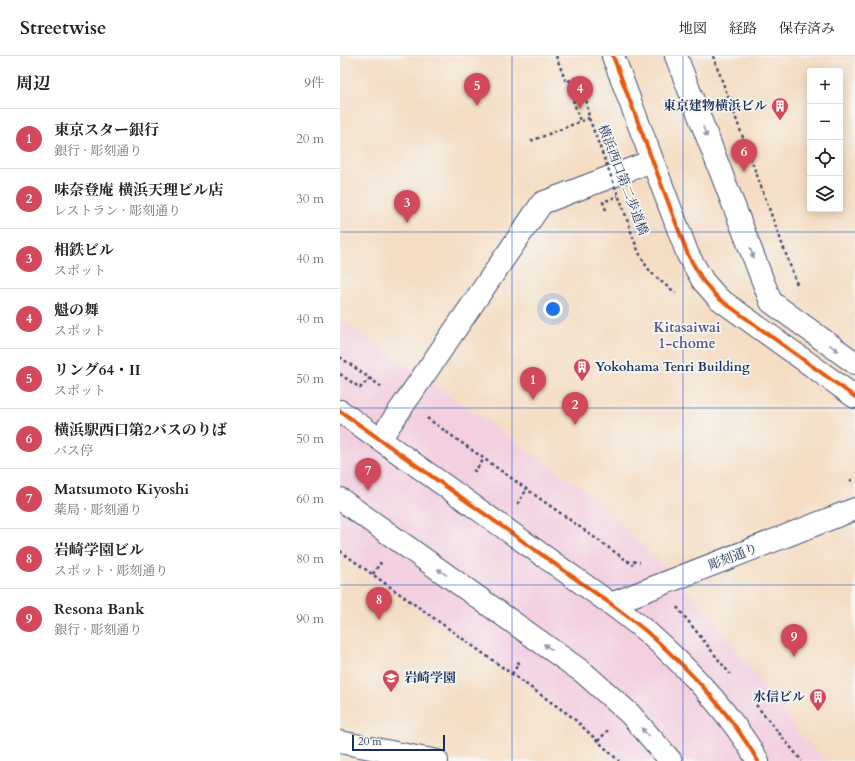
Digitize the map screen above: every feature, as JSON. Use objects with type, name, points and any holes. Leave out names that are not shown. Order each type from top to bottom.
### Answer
[{"type":"street","points":[[613,56],[688,255],[703,280],[718,298],[855,397]]},
{"type":"street","points":[[676,56],[771,302],[855,363]]},
{"type":"street","points":[[380,439],[542,203],[652,160]]},
{"type":"street","points":[[340,411],[611,604],[647,632],[687,671],[725,713],[758,761]]},
{"type":"street","points":[[340,499],[584,673],[630,714],[672,761]]},
{"type":"street","name":"彫刻通り","points":[[611,604],[855,509]]},
{"type":"street","points":[[340,742],[437,761]]},
{"type":"path","points":[[713,56],[800,291]]},
{"type":"path","points":[[573,100],[580,121]]},
{"type":"path","points":[[531,141],[589,118]]},
{"type":"path","points":[[606,210],[603,202],[618,196]]},
{"type":"path","points":[[340,357],[637,568]]},
{"type":"path","points":[[340,374],[360,388],[370,378]]},
{"type":"path","points":[[470,467],[475,471],[484,459]]},
{"type":"path","points":[[524,507],[518,503],[527,489]]},
{"type":"path","points":[[340,551],[572,717],[619,761]]},
{"type":"path","points":[[373,574],[380,563],[386,567]]},
{"type":"path","points":[[679,610],[734,677]]},
{"type":"path","points":[[512,674],[519,663],[513,659]]},
{"type":"path","points":[[754,702],[802,761]]},
{"type":"path","points":[[598,741],[607,731],[612,736]]},
{"type":"shaded area","points":[[340,319],[597,499],[712,616],[801,736],[828,761],[619,761],[572,717],[340,554]]},
{"type":"cycle path","points":[[613,56],[688,255],[703,281],[718,298],[855,397]]},
{"type":"cycle path","points":[[340,411],[634,621],[693,676],[735,726],[758,761]]},
{"type":"place","name":"リング64・II","points":[[477,106]]},
{"type":"place","name":"魁の舞","points":[[580,109]]},
{"type":"place","name":"東京建物横浜ビル","points":[[780,121]]},
{"type":"place","name":"横浜駅西口第2バスのりば","points":[[744,172]]},
{"type":"place","name":"相鉄ビル","points":[[407,223]]},
{"type":"place","name":"Yokohama Tenri Building","points":[[582,382]]},
{"type":"place","name":"東京スター銀行","points":[[533,400]]},
{"type":"place","name":"味奈登庵 横浜天理ビル店","points":[[575,425]]},
{"type":"place","name":"Matsumoto Kiyoshi","points":[[368,491]]},
{"type":"place","name":"岩崎学園ビル","points":[[379,620]]},
{"type":"place","name":"Resona Bank","points":[[794,657]]},
{"type":"place","name":"岩崎学園","points":[[391,693]]},
{"type":"place","name":"水信ビル","points":[[818,712]]},
{"type":"district","name":"Kitasaiwai 1-chome","points":[[687,336]]}]
